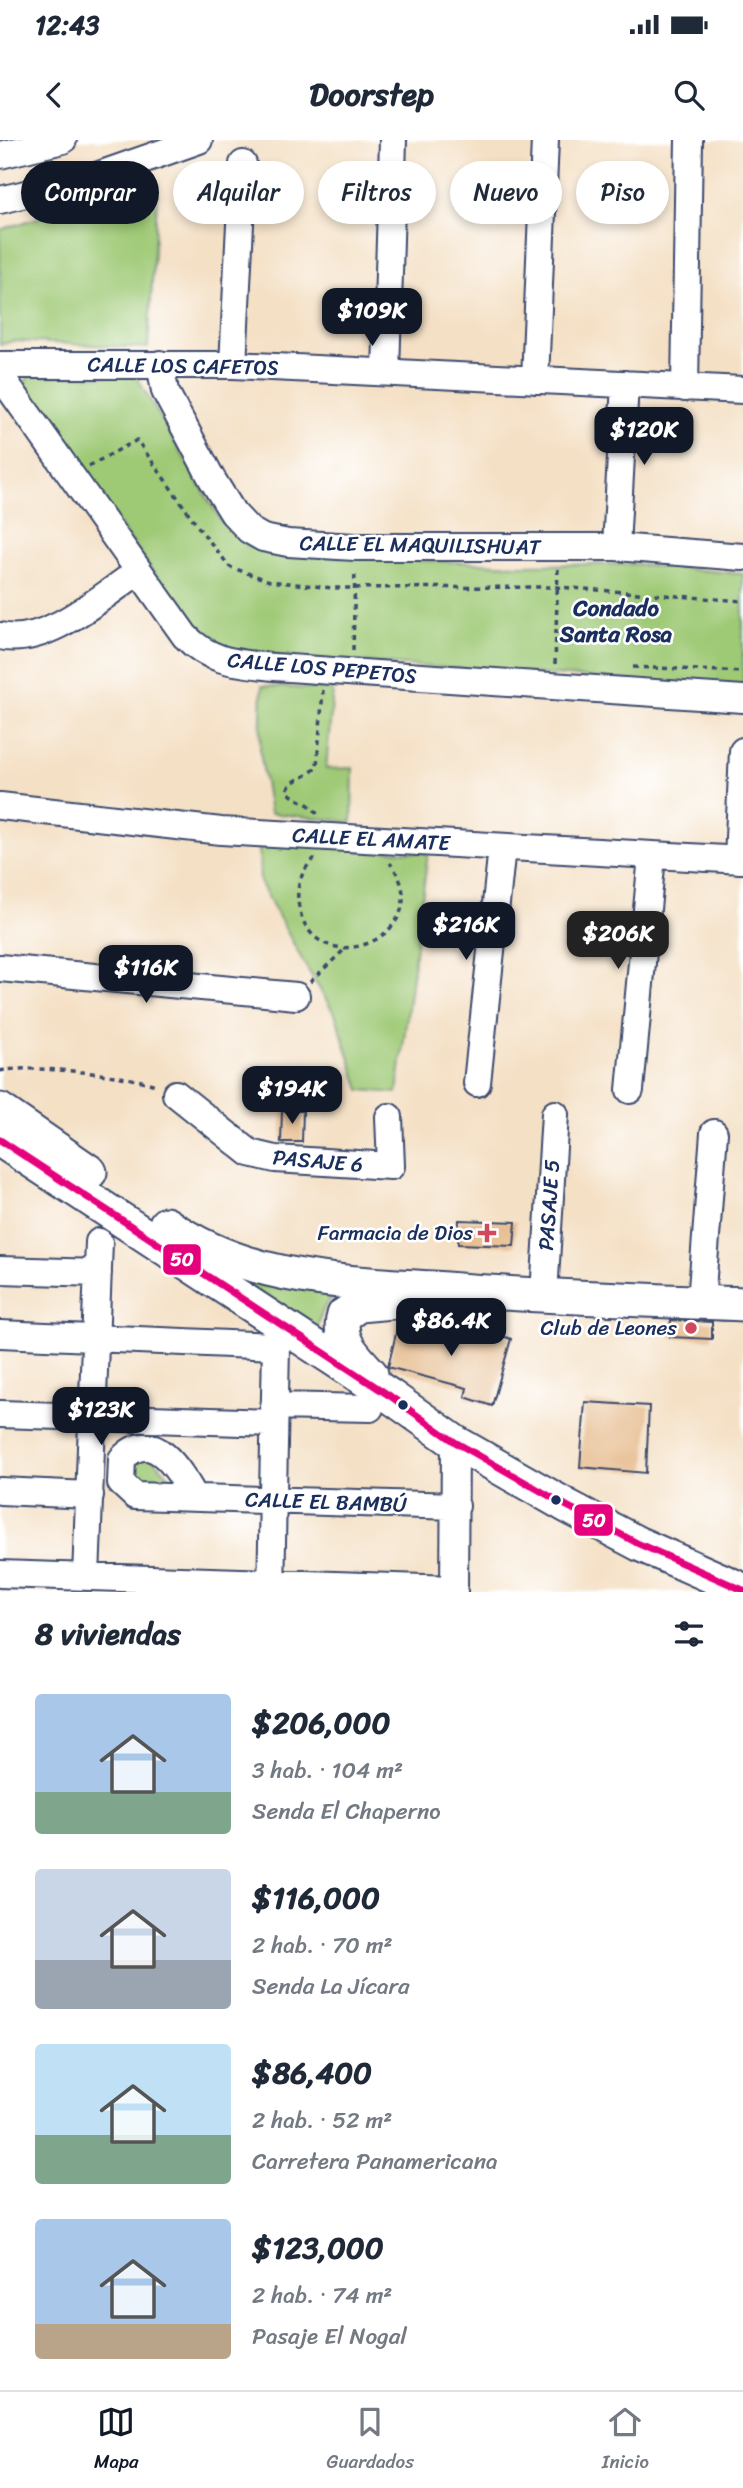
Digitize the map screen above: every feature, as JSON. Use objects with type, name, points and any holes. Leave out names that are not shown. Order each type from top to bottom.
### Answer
[{"type":"main road","points":[[0,1111],[176,1231],[242,1263],[316,1279],[503,1294],[743,1304]]},
{"type":"main road","points":[[0,1140],[380,1402],[639,1544],[743,1590]]},
{"type":"main road","points":[[380,1402],[344,1339],[344,1315],[368,1304],[503,1294]]},
{"type":"street","points":[[0,156],[63,140]]},
{"type":"street","points":[[0,200],[85,180],[199,140]]},
{"type":"street","points":[[386,372],[393,140]]},
{"type":"street","points":[[536,380],[545,140]]},
{"type":"street","points":[[685,388],[689,140]]},
{"type":"street","points":[[233,365],[240,224]]},
{"type":"street","name":"CALLE EL MAQUILISHUAT","points":[[160,364],[164,391],[212,479],[241,523],[256,535],[278,541],[355,547],[616,547],[743,556]]},
{"type":"street","name":"CALLE LOS CAFETOS","points":[[0,365],[233,365],[743,390]]},
{"type":"street","name":"CALLE LOS PEPETOS","points":[[0,375],[185,636],[202,650],[229,663],[743,699]]},
{"type":"street","points":[[616,547],[625,384]]},
{"type":"street","points":[[0,636],[13,639],[51,630],[139,571]]},
{"type":"street","points":[[740,860],[743,751]]},
{"type":"street","name":"CALLE EL AMATE","points":[[0,806],[221,831],[740,860]]},
{"type":"street","points":[[477,1083],[502,847]]},
{"type":"street","points":[[630,1090],[653,856]]},
{"type":"street","points":[[0,968],[296,996]]},
{"type":"street","name":"PASAJE 6","points":[[176,1094],[250,1153],[275,1159],[391,1166],[389,1117]]},
{"type":"street","name":"PASAJE 5","points":[[544,1295],[555,1114]]},
{"type":"street","points":[[701,1302],[714,1133]]},
{"type":"street","points":[[86,1577],[99,1242]]},
{"type":"street","points":[[0,1270],[98,1273]]},
{"type":"street","points":[[0,1334],[276,1346],[271,1588]]},
{"type":"street","points":[[0,1414],[93,1418],[274,1415],[380,1402]]},
{"type":"street","points":[[0,1574],[271,1588],[454,1591],[455,1442]]},
{"type":"street","points":[[0,1491],[90,1495]]},
{"type":"street","name":"CALLE EL BAMBÚ","points":[[195,1498],[456,1506]]},
{"type":"path","points":[[353,673],[355,547]]},
{"type":"path","points":[[554,687],[559,547]]},
{"type":"path","points":[[622,667],[743,672]]},
{"type":"path","points":[[324,670],[317,766],[310,775],[290,784],[287,790],[291,796],[314,809],[326,837],[303,873],[297,898],[299,911],[312,933],[322,941],[346,948],[359,948],[383,937],[399,915],[402,891],[400,880],[387,860],[387,840]]},
{"type":"path","points":[[296,996],[346,948]]},
{"type":"path","points":[[0,1071],[29,1069],[136,1078],[176,1094]]},
{"type":"green space","points":[[21,223],[156,224],[148,348],[13,341],[0,345],[0,230]]},
{"type":"green space","points":[[28,376],[136,376],[221,521],[245,544],[264,553],[519,565],[631,564],[743,574],[743,688],[243,654],[203,641],[27,397],[24,387]]},
{"type":"green space","points":[[262,686],[333,690],[326,769],[353,768],[352,822],[270,813],[260,751]]},
{"type":"green space","points":[[259,843],[428,853],[397,1093],[360,1090],[336,1016],[260,882]]},
{"type":"green space","points":[[197,1259],[336,1294],[322,1312],[317,1334]]},
{"type":"green space","points":[[146,1452],[187,1494],[137,1492],[127,1461]]},
{"type":"building","points":[[282,1111],[303,1111],[302,1142],[281,1142]]},
{"type":"building","name":"Farmacia de Dios","points":[[459,1220],[516,1222],[514,1246],[458,1244]]},
{"type":"building","points":[[408,1319],[481,1340],[483,1329],[511,1339],[492,1406],[465,1397],[467,1388],[388,1367],[399,1321]]},
{"type":"building","name":"Club de Leones","points":[[671,1320],[712,1322],[712,1339],[670,1337]]},
{"type":"building","points":[[585,1402],[649,1406],[646,1473],[580,1467]]},
{"type":"transit line","name":"50","points":[[0,1140],[390,1396],[455,1442],[639,1544],[743,1590]]},
{"type":"place","name":"Farmacia de Dios","points":[[487,1233]]},
{"type":"place","name":"Club de Leones","points":[[691,1328]]},
{"type":"district","name":"Condado Santa Rosa","points":[[616,621]]}]
